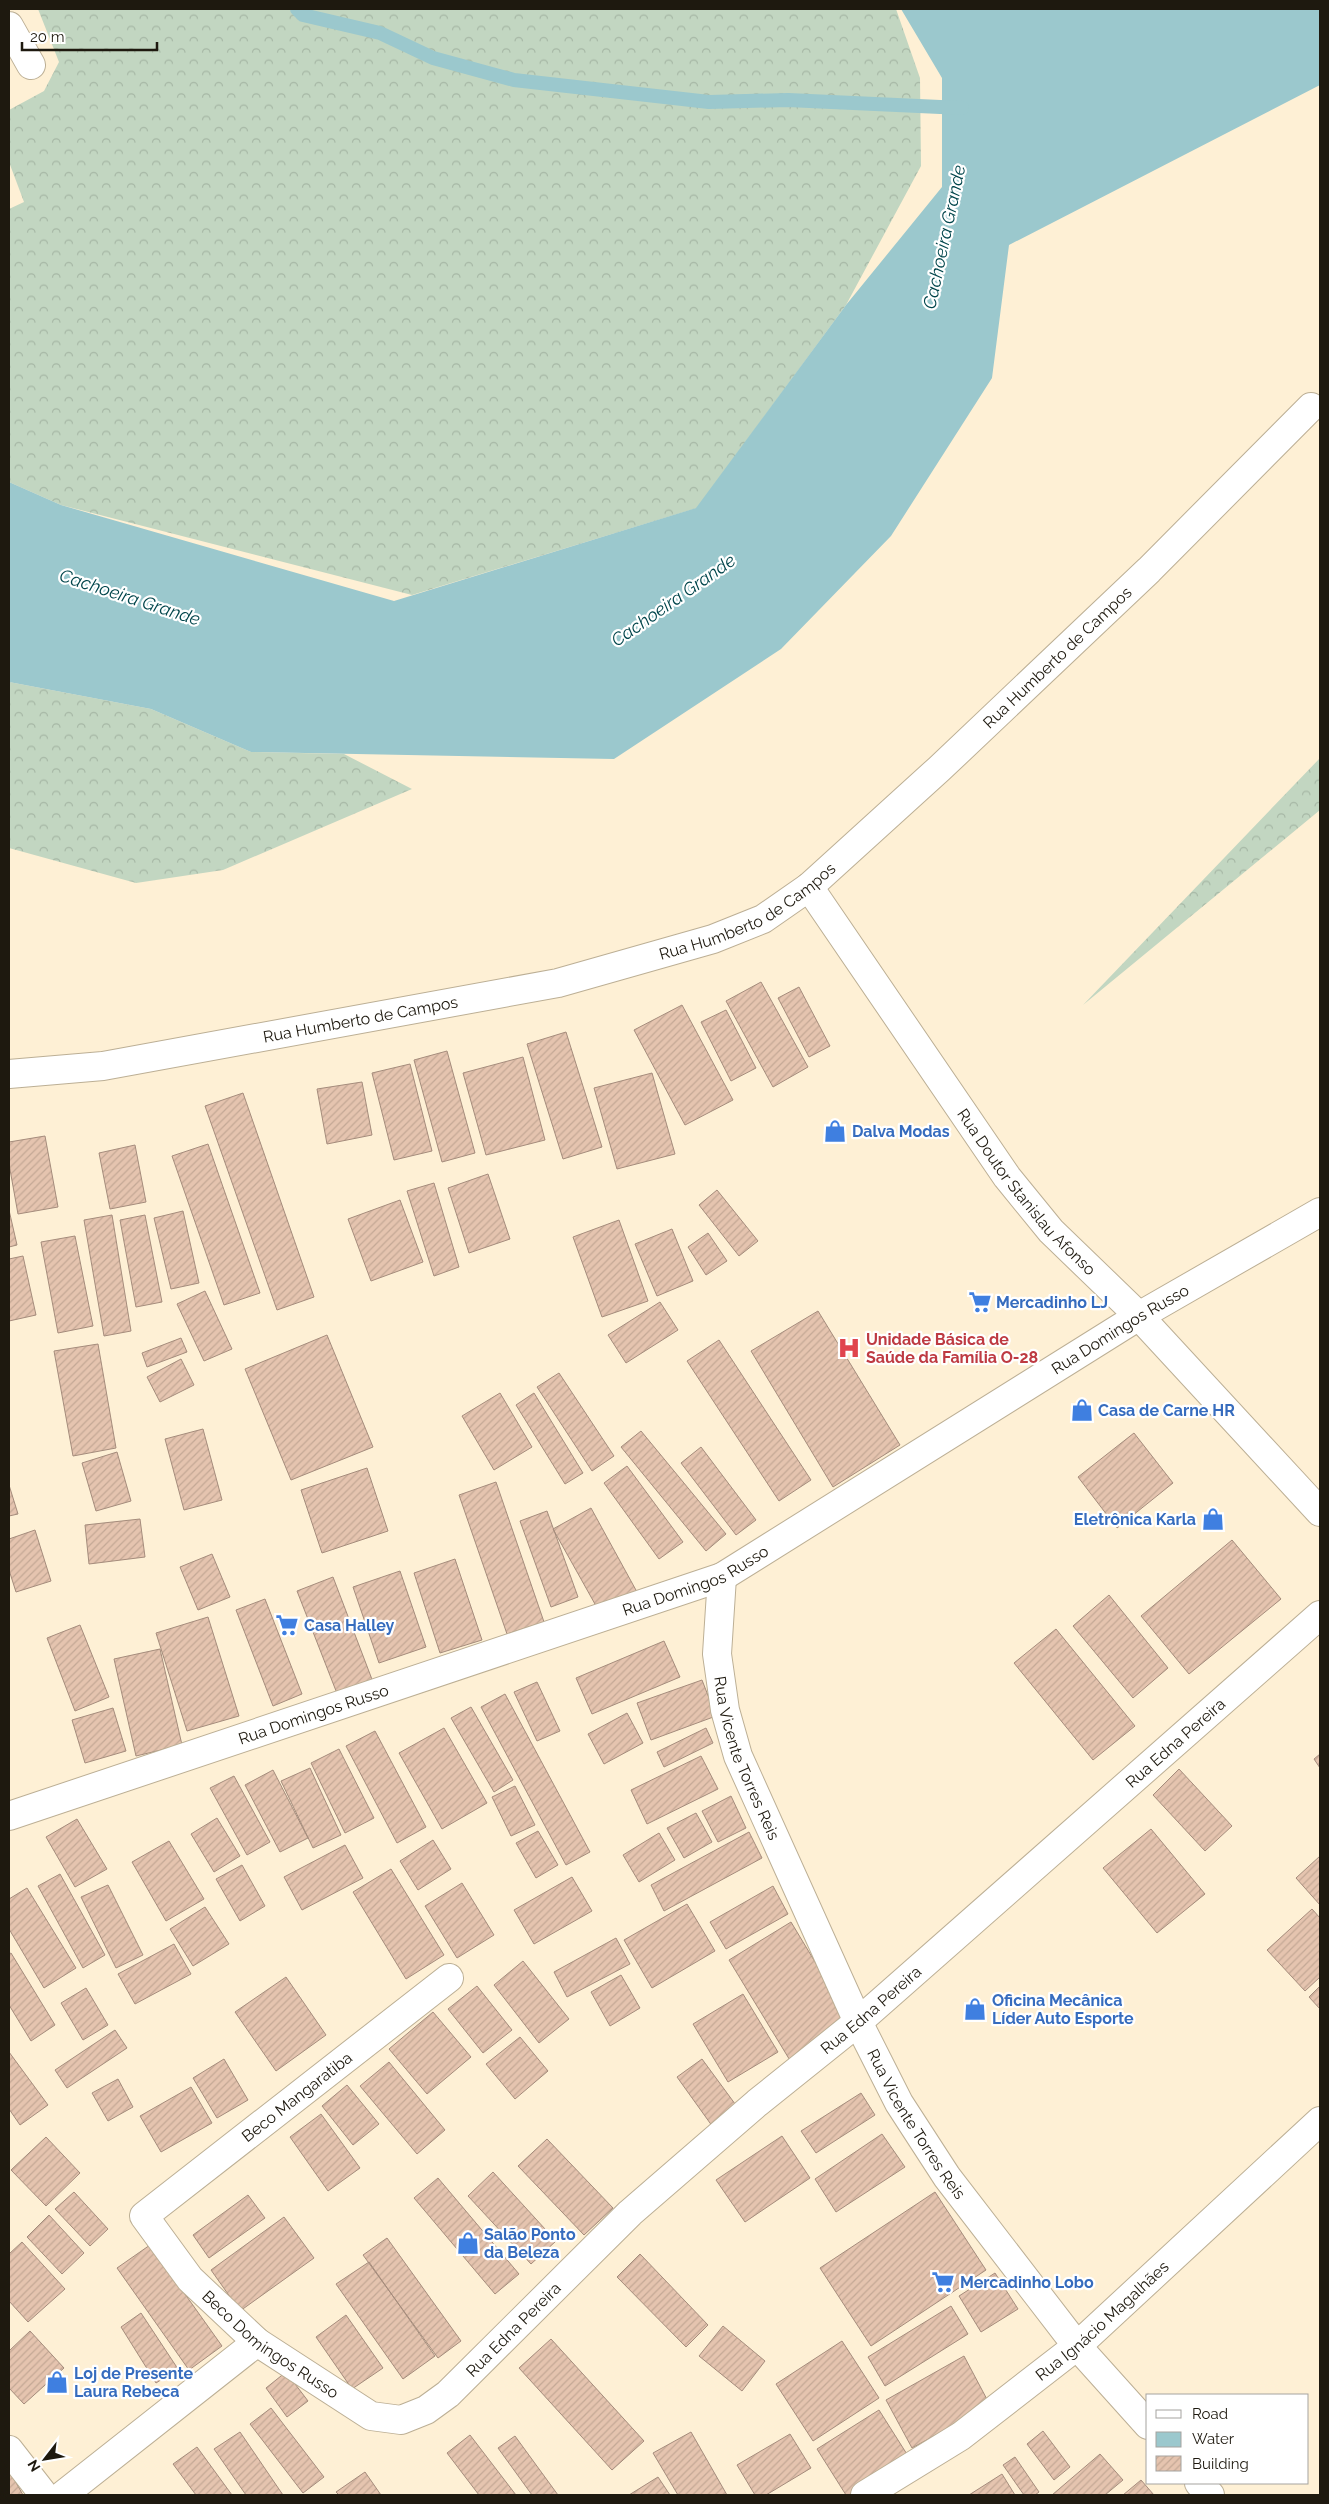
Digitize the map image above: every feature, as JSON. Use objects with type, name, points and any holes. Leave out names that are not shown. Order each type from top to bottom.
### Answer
[{"type":"street","points":[[9,26],[31,65]]},
{"type":"street","name":"Rua Humberto de Campos","points":[[9,1074],[103,1066],[558,983],[713,939],[763,919],[810,887],[939,769],[1149,570],[1311,408]]},
{"type":"street","name":"Rua Doutor Stanislau Afonso","points":[[810,887],[1007,1177],[1051,1231],[1138,1316],[1320,1512]]},
{"type":"street","name":"Rua Domingos Russo","points":[[9,1816],[722,1577],[1138,1316],[1320,1212]]},
{"type":"street","name":"Rua Vicente Torres Reis","points":[[722,1577],[717,1654],[725,1710],[738,1756],[858,2022],[899,2103],[947,2177],[1078,2346],[1146,2423]]},
{"type":"street","name":"Rua Edna Pereira","points":[[426,2410],[448,2394],[630,2213],[756,2103],[858,2022],[1320,1615]]},
{"type":"street","name":"Beco Mangaratiba","points":[[144,2216],[449,1978]]},
{"type":"street","name":"Rua Ignácio Magalhães","points":[[865,2495],[961,2436],[1078,2346],[1320,2121]]},
{"type":"street","name":"Beco Domingos Russo","points":[[144,2216],[190,2279],[257,2342],[371,2416],[401,2420],[426,2410]]},
{"type":"street","points":[[63,2495],[257,2342]]},
{"type":"street","points":[[9,2450],[44,2495]]},
{"type":"street","points":[[1200,2484],[1210,2495]]},
{"type":"green space","points":[[38,9],[896,9],[920,78],[921,166],[846,305],[697,508],[412,595],[61,505],[9,482],[9,209],[24,202],[9,162],[9,110],[44,91],[59,62]]},
{"type":"green space","points":[[9,682],[151,709],[251,752],[344,754],[412,789],[223,870],[136,883],[9,848]]},
{"type":"green space","points":[[1320,758],[1320,810],[1083,1005]]},
{"type":"water","name":"Cachoeira Grande","points":[[901,9],[1320,9],[1320,85],[1009,245],[992,378],[891,536],[781,649],[614,759],[251,752],[151,709],[9,682],[9,482],[61,505],[394,601],[696,508],[846,305],[942,187],[942,78]]},
{"type":"building","points":[[761,982],[808,1067],[773,1087],[726,1001]]},
{"type":"building","points":[[799,987],[830,1046],[809,1057],[778,998]]},
{"type":"building","points":[[682,1005],[733,1100],[685,1125],[634,1030]]},
{"type":"building","points":[[726,1010],[756,1068],[731,1081],[701,1022]]},
{"type":"building","points":[[566,1032],[602,1147],[563,1159],[527,1044]]},
{"type":"building","points":[[447,1051],[475,1153],[442,1162],[414,1060]]},
{"type":"building","points":[[523,1057],[545,1140],[486,1155],[463,1073]]},
{"type":"building","points":[[410,1064],[432,1151],[394,1160],[372,1073]]},
{"type":"building","points":[[652,1073],[675,1154],[617,1169],[594,1088]]},
{"type":"building","points":[[362,1082],[372,1135],[327,1144],[317,1089]]},
{"type":"building","points":[[243,1093],[314,1297],[277,1310],[205,1106]]},
{"type":"building","points":[[45,1136],[58,1207],[18,1214],[9,1164],[9,1142]]},
{"type":"building","points":[[208,1144],[260,1293],[224,1305],[172,1156]]},
{"type":"building","points":[[135,1145],[146,1202],[110,1209],[99,1153]]},
{"type":"building","points":[[488,1174],[510,1239],[469,1253],[448,1188]]},
{"type":"building","points":[[434,1183],[459,1267],[434,1276],[407,1191]]},
{"type":"building","points":[[717,1190],[758,1241],[739,1256],[699,1205]]},
{"type":"building","points":[[400,1200],[423,1262],[371,1281],[348,1219]]},
{"type":"building","points":[[9,1210],[17,1245],[9,1247]]},
{"type":"building","points":[[183,1211],[199,1283],[171,1289],[154,1218]]},
{"type":"building","points":[[112,1215],[131,1331],[104,1336],[84,1220]]},
{"type":"building","points":[[145,1215],[162,1302],[136,1307],[120,1220]]},
{"type":"building","points":[[619,1220],[648,1301],[602,1317],[573,1237]]},
{"type":"building","points":[[672,1229],[693,1281],[657,1296],[635,1244]]},
{"type":"building","points":[[708,1233],[727,1261],[706,1275],[688,1247]]},
{"type":"building","points":[[75,1236],[93,1326],[58,1333],[41,1242]]},
{"type":"building","points":[[23,1256],[36,1315],[9,1321],[9,1259]]},
{"type":"building","points":[[205,1291],[232,1349],[204,1361],[177,1304]]},
{"type":"building","points":[[660,1302],[678,1330],[626,1363],[608,1335]]},
{"type":"building","points":[[818,1311],[900,1445],[833,1487],[751,1351]]},
{"type":"building","points":[[327,1335],[373,1447],[291,1480],[245,1369]]},
{"type":"building","points":[[181,1338],[187,1352],[147,1367],[142,1353]]},
{"type":"building","points":[[719,1340],[811,1480],[779,1501],[687,1361]]},
{"type":"building","points":[[98,1344],[116,1448],[73,1456],[54,1351]]},
{"type":"building","points":[[181,1359],[194,1385],[160,1402],[147,1377]]},
{"type":"building","points":[[559,1373],[614,1456],[592,1471],[537,1387]]},
{"type":"building","points":[[500,1393],[532,1447],[494,1470],[462,1416]]},
{"type":"building","points":[[534,1393],[583,1473],[565,1484],[516,1405]]},
{"type":"building","points":[[203,1429],[222,1500],[184,1510],[165,1439]]},
{"type":"building","points":[[641,1431],[726,1534],[706,1551],[621,1447]]},
{"type":"building","points":[[1134,1433],[1173,1483],[1117,1528],[1078,1477]]},
{"type":"building","points":[[701,1447],[756,1520],[736,1535],[681,1463]]},
{"type":"building","points":[[117,1452],[131,1501],[96,1511],[82,1463]]},
{"type":"building","points":[[627,1466],[683,1542],[659,1559],[604,1483]]},
{"type":"building","points":[[367,1468],[388,1531],[322,1553],[301,1490]]},
{"type":"building","points":[[496,1482],[544,1622],[507,1634],[459,1495]]},
{"type":"building","points":[[9,1485],[18,1514],[9,1516]]},
{"type":"building","points":[[591,1508],[637,1592],[600,1613],[553,1529]]},
{"type":"building","points":[[547,1511],[578,1597],[551,1607],[520,1521]]},
{"type":"building","points":[[140,1519],[145,1557],[89,1564],[85,1525]]},
{"type":"building","points":[[35,1530],[51,1581],[16,1592],[9,1570],[9,1539]]},
{"type":"building","points":[[1232,1540],[1281,1599],[1189,1674],[1141,1616]]},
{"type":"building","points":[[212,1554],[230,1597],[198,1610],[180,1567]]},
{"type":"building","points":[[455,1559],[482,1640],[440,1653],[414,1573]]},
{"type":"building","points":[[400,1571],[426,1647],[379,1663],[353,1587]]},
{"type":"building","points":[[333,1577],[373,1682],[338,1696],[297,1591]]},
{"type":"building","points":[[1109,1595],[1168,1668],[1133,1698],[1073,1626]]},
{"type":"building","points":[[265,1599],[302,1694],[273,1706],[236,1610]]},
{"type":"building","points":[[208,1617],[239,1716],[187,1731],[156,1633]]},
{"type":"building","points":[[80,1625],[109,1697],[75,1711],[47,1638]]},
{"type":"building","points":[[1056,1629],[1135,1726],[1093,1760],[1014,1663]]},
{"type":"building","points":[[664,1641],[680,1677],[592,1714],[576,1678]]},
{"type":"building","points":[[160,1649],[182,1745],[136,1756],[114,1659]]},
{"type":"building","points":[[702,1680],[716,1716],[651,1740],[637,1703]]},
{"type":"building","points":[[537,1682],[560,1731],[537,1741],[514,1692]]},
{"type":"building","points":[[505,1694],[590,1852],[566,1865],[481,1707]]},
{"type":"building","points":[[471,1707],[513,1780],[494,1792],[451,1718]]},
{"type":"building","points":[[113,1708],[126,1751],[85,1763],[72,1720]]},
{"type":"building","points":[[627,1713],[643,1743],[604,1764],[588,1734]]},
{"type":"building","points":[[444,1728],[487,1803],[442,1829],[399,1753]]},
{"type":"building","points":[[706,1728],[713,1743],[664,1767],[657,1752]]},
{"type":"building","points":[[375,1731],[426,1827],[397,1843],[346,1746]]},
{"type":"building","points":[[339,1749],[374,1818],[345,1833],[311,1763]]},
{"type":"building","points":[[1320,1754],[1320,1768],[1314,1759]]},
{"type":"building","points":[[701,1756],[718,1789],[647,1824],[631,1790]]},
{"type":"building","points":[[310,1768],[341,1835],[313,1848],[281,1781]]},
{"type":"building","points":[[1179,1769],[1232,1826],[1205,1851],[1153,1795]]},
{"type":"building","points":[[273,1770],[308,1838],[280,1852],[245,1785]]},
{"type":"building","points":[[234,1776],[270,1842],[247,1855],[210,1788]]},
{"type":"building","points":[[515,1786],[535,1825],[511,1836],[492,1797]]},
{"type":"building","points":[[731,1796],[746,1828],[718,1842],[702,1811]]},
{"type":"building","points":[[696,1813],[712,1842],[684,1858],[667,1828]]},
{"type":"building","points":[[217,1818],[240,1856],[214,1872],[191,1834]]},
{"type":"building","points":[[77,1819],[107,1869],[75,1887],[46,1837]]},
{"type":"building","points":[[1151,1829],[1205,1894],[1157,1933],[1103,1868]]},
{"type":"building","points":[[538,1831],[558,1865],[536,1878],[516,1843]]},
{"type":"building","points":[[749,1832],[762,1858],[664,1911],[651,1885]]},
{"type":"building","points":[[659,1833],[675,1860],[639,1882],[623,1855]]},
{"type":"building","points":[[433,1840],[451,1869],[418,1890],[400,1861]]},
{"type":"building","points":[[169,1841],[204,1899],[166,1921],[132,1862]]},
{"type":"building","points":[[345,1845],[363,1878],[302,1910],[284,1877]]},
{"type":"building","points":[[1320,1856],[1320,1905],[1296,1878]]},
{"type":"building","points":[[242,1865],[265,1906],[240,1921],[216,1879]]},
{"type":"building","points":[[391,1869],[444,1955],[406,1979],[353,1892]]},
{"type":"building","points":[[60,1874],[105,1955],[83,1968],[38,1886]]},
{"type":"building","points":[[572,1877],[592,1911],[534,1944],[514,1910]]},
{"type":"building","points":[[462,1883],[494,1935],[457,1958],[425,1906]]},
{"type":"building","points":[[108,1885],[143,1955],[116,1968],[81,1897]]},
{"type":"building","points":[[773,1886],[788,1914],[726,1949],[710,1922]]},
{"type":"building","points":[[27,1888],[76,1968],[44,1988],[9,1929],[9,1899]]},
{"type":"building","points":[[687,1904],[715,1951],[652,1988],[624,1940]]},
{"type":"building","points":[[205,1907],[229,1944],[193,1966],[170,1929]]},
{"type":"building","points":[[1312,1909],[1320,1918],[1320,1977],[1305,1991],[1267,1950]]},
{"type":"building","points":[[791,1922],[853,2025],[791,2062],[729,1960]]},
{"type":"building","points":[[616,1938],[630,1964],[567,1997],[554,1972]]},
{"type":"building","points":[[174,1944],[191,1974],[135,2004],[118,1974]]},
{"type":"building","points":[[11,1953],[55,2025],[31,2041],[9,2005],[9,1954]]},
{"type":"building","points":[[523,1961],[569,2019],[539,2043],[494,1985]]},
{"type":"building","points":[[621,1975],[640,2008],[610,2026],[591,1992]]},
{"type":"building","points":[[286,1977],[326,2035],[276,2071],[235,2012]]},
{"type":"building","points":[[477,1986],[512,2030],[483,2053],[448,2009]]},
{"type":"building","points":[[1320,1986],[1320,2009],[1309,1997]]},
{"type":"building","points":[[86,1988],[108,2025],[83,2040],[61,2003]]},
{"type":"building","points":[[743,1994],[778,2052],[728,2082],[693,2024]]},
{"type":"building","points":[[433,2012],[471,2057],[427,2094],[389,2049]]},
{"type":"building","points":[[115,2030],[127,2048],[67,2088],[55,2070]]},
{"type":"building","points":[[520,2037],[548,2071],[515,2099],[486,2064]]},
{"type":"building","points":[[9,2052],[48,2105],[20,2125],[9,2109]]},
{"type":"building","points":[[224,2059],[248,2100],[217,2118],[193,2078]]},
{"type":"building","points":[[702,2059],[741,2112],[715,2130],[677,2077]]},
{"type":"building","points":[[389,2062],[445,2130],[417,2154],[360,2086]]},
{"type":"building","points":[[118,2079],[133,2107],[108,2121],[92,2093]]},
{"type":"building","points":[[347,2085],[379,2124],[353,2145],[322,2106]]},
{"type":"building","points":[[191,2087],[212,2123],[161,2152],[140,2116]]},
{"type":"building","points":[[861,2093],[875,2115],[816,2153],[801,2131]]},
{"type":"building","points":[[321,2114],[360,2168],[328,2191],[290,2137]]},
{"type":"building","points":[[882,2134],[905,2167],[836,2212],[815,2179]]},
{"type":"building","points":[[782,2136],[810,2178],[745,2222],[716,2180]]},
{"type":"building","points":[[46,2137],[80,2173],[46,2206],[11,2170]]},
{"type":"building","points":[[547,2139],[613,2208],[584,2235],[518,2166]]},
{"type":"building","points":[[493,2172],[556,2241],[531,2264],[468,2196]]},
{"type":"building","points":[[438,2178],[519,2274],[495,2294],[414,2198]]},
{"type":"building","points":[[74,2192],[108,2229],[90,2246],[55,2209]]},
{"type":"building","points":[[935,2192],[986,2270],[871,2346],[820,2268]]},
{"type":"building","points":[[248,2195],[265,2218],[209,2258],[193,2235]]},
{"type":"building","points":[[49,2215],[84,2253],[62,2274],[27,2237]]},
{"type":"building","points":[[284,2217],[314,2258],[240,2311],[211,2270]]},
{"type":"building","points":[[387,2238],[461,2341],[438,2358],[363,2255]]},
{"type":"building","points":[[22,2242],[65,2289],[28,2322],[9,2301],[9,2254]]},
{"type":"building","points":[[150,2245],[222,2346],[189,2370],[117,2268]]},
{"type":"building","points":[[640,2254],[708,2325],[686,2347],[617,2277]]},
{"type":"building","points":[[369,2262],[435,2356],[403,2379],[336,2284]]},
{"type":"building","points":[[995,2273],[1018,2309],[981,2332],[959,2296]]},
{"type":"building","points":[[951,2306],[968,2334],[885,2386],[868,2357]]},
{"type":"building","points":[[141,2313],[178,2369],[156,2383],[121,2327]]},
{"type":"building","points":[[346,2315],[383,2368],[352,2389],[316,2337]]},
{"type":"building","points":[[723,2326],[765,2361],[742,2391],[699,2356]]},
{"type":"building","points":[[30,2331],[64,2368],[24,2404],[9,2388],[9,2351]]},
{"type":"building","points":[[551,2339],[644,2441],[612,2470],[519,2368]]},
{"type":"building","points":[[842,2341],[879,2398],[813,2441],[776,2384]]},
{"type":"building","points":[[964,2356],[990,2405],[912,2448],[886,2400]]},
{"type":"building","points":[[286,2372],[308,2401],[287,2417],[266,2388]]},
{"type":"building","points":[[271,2408],[324,2477],[303,2493],[250,2424]]},
{"type":"building","points":[[879,2410],[910,2459],[852,2495],[846,2495],[817,2449]]},
{"type":"building","points":[[1043,2431],[1070,2467],[1054,2480],[1027,2444]]},
{"type":"building","points":[[240,2432],[283,2495],[246,2495],[214,2449]]},
{"type":"building","points":[[691,2432],[727,2495],[678,2495],[653,2453]]},
{"type":"building","points":[[790,2434],[811,2468],[766,2495],[755,2495],[737,2465]]},
{"type":"building","points":[[470,2435],[516,2495],[479,2495],[447,2453]]},
{"type":"building","points":[[515,2436],[558,2495],[532,2495],[498,2448]]},
{"type":"building","points":[[197,2447],[232,2495],[196,2495],[173,2464]]},
{"type":"building","points":[[1100,2454],[1123,2480],[1105,2495],[1052,2495]]},
{"type":"building","points":[[1015,2457],[1039,2492],[1035,2495],[1024,2495],[1003,2465]]},
{"type":"building","points":[[9,2470],[23,2495],[9,2495]]},
{"type":"building","points":[[365,2472],[381,2495],[339,2495],[336,2492]]},
{"type":"building","points":[[1002,2474],[1015,2495],[969,2495]]},
{"type":"building","points":[[658,2477],[670,2495],[629,2495]]},
{"type":"building","points":[[1141,2480],[1154,2495],[1123,2495]]},
{"type":"waterway","points":[[297,9],[303,15],[380,33],[433,58],[514,80],[709,102],[788,100],[962,108]]},
{"type":"place","name":"Dalva Modas","points":[[835,1131]]},
{"type":"place","name":"Mercadinho LJ","points":[[980,1302]]},
{"type":"place","name":"Unidade Básica de Saúde da Família O-28","points":[[849,1348]]},
{"type":"place","name":"Casa de Carne HR","points":[[1082,1410]]},
{"type":"place","name":"Eletrônica Karla","points":[[1213,1519]]},
{"type":"place","name":"Casa Halley","points":[[287,1625]]},
{"type":"place","name":"Oficina Mecânica Líder Auto Esporte","points":[[975,2009]]},
{"type":"place","name":"Salão Ponto da Beleza","points":[[468,2243]]},
{"type":"place","name":"Mercadinho Lobo","points":[[943,2282]]},
{"type":"place","name":"Loj de Presente Laura Rebeca","points":[[57,2382]]}]
